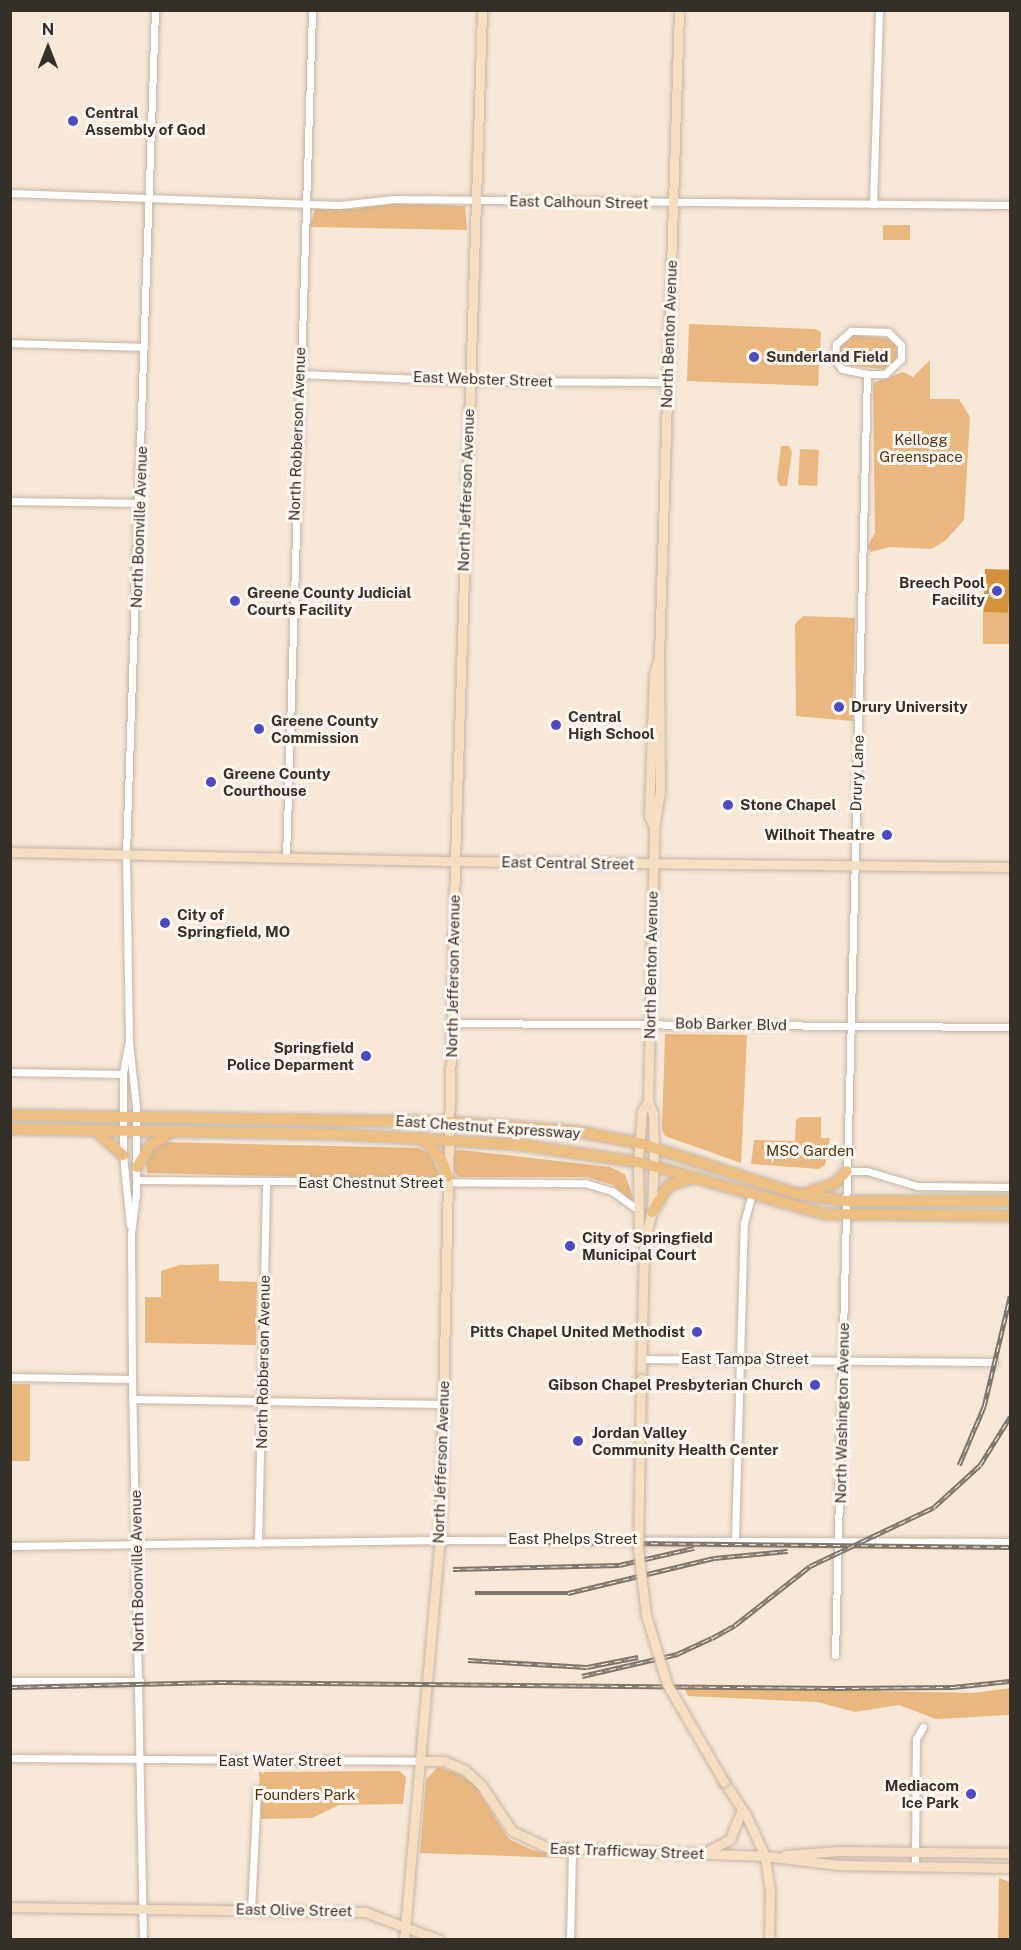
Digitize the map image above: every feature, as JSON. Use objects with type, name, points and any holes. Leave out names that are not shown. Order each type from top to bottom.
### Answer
[{"type":"main road","name":"North Jefferson Avenue","points":[[404,1940],[440,1540],[455,861],[482,10]]},
{"type":"main road","name":"North Benton Avenue","points":[[679,10],[659,657],[660,792],[654,828],[648,1102],[653,1113],[654,1148],[652,1212],[644,1243],[638,1548],[643,1600],[667,1684],[742,1809],[765,1856],[770,1893],[770,1940]]},
{"type":"main road","name":"East Central Street","points":[[10,852],[654,864],[1011,867]]},
{"type":"main road","name":"North Benton Avenue","points":[[644,1243],[639,1236],[637,1209],[638,1162],[642,1111],[648,1102]]},
{"type":"main road","name":"East Chestnut Expressway","points":[[10,1115],[449,1122],[574,1131],[639,1143],[794,1192],[846,1201],[1010,1201]]},
{"type":"main road","name":"East Chestnut Expressway","points":[[10,1129],[422,1138],[521,1145],[638,1162],[698,1178],[751,1196],[846,1217],[1010,1216]]},
{"type":"main road","points":[[96,1131],[123,1155]]},
{"type":"main road","points":[[136,1167],[150,1145],[176,1132]]},
{"type":"main road","points":[[422,1138],[441,1159],[448,1180]]},
{"type":"main road","points":[[794,1192],[814,1192],[834,1184],[847,1171]]},
{"type":"main road","points":[[652,1212],[668,1186],[698,1178]]},
{"type":"main road","name":"East Trafficway Street","points":[[419,1761],[444,1761],[465,1770],[482,1786],[508,1826],[526,1841],[548,1848],[765,1856],[838,1865],[1011,1868]]},
{"type":"main road","points":[[701,1854],[730,1839],[742,1809]]},
{"type":"main road","name":"East Trafficway Street","points":[[765,1856],[840,1851],[1011,1853]]},
{"type":"main road","name":"East Olive Street","points":[[10,1907],[365,1912],[405,1924],[441,1940]]},
{"type":"street","name":"North Boonville Avenue","points":[[131,1234],[136,1180],[136,1117],[135,1073],[129,1043],[126,853],[140,503],[155,10]]},
{"type":"street","name":"North Robberson Avenue","points":[[286,858],[304,204],[312,10]]},
{"type":"street","points":[[873,204],[879,10]]},
{"type":"street","name":"East Calhoun Street","points":[[10,193],[304,204],[395,199],[1011,205]]},
{"type":"street","points":[[888,332],[901,345],[898,366],[885,374],[867,375],[849,372],[837,364],[836,344],[845,333],[888,332]]},
{"type":"street","points":[[10,343],[144,347]]},
{"type":"street","name":"East Webster Street","points":[[299,374],[469,381],[667,382]]},
{"type":"street","name":"Drury Lane","points":[[847,1171],[867,375]]},
{"type":"street","points":[[10,501],[140,503]]},
{"type":"street","name":"Bob Barker Blvd","points":[[452,1023],[1011,1027]]},
{"type":"street","name":"North Boonville Avenue","points":[[129,1043],[123,1074],[123,1155],[131,1234],[132,1400],[142,1760],[143,1940]]},
{"type":"street","points":[[10,1071],[123,1074]]},
{"type":"street","points":[[847,1171],[867,1171],[917,1186],[1011,1187]]},
{"type":"street","name":"North Washington Avenue","points":[[835,1655],[840,1539],[847,1171]]},
{"type":"street","name":"East Chestnut Street","points":[[136,1180],[266,1182],[448,1180],[585,1184],[606,1188],[637,1209]]},
{"type":"street","name":"North Robberson Avenue","points":[[258,1543],[266,1182]]},
{"type":"street","points":[[735,1539],[742,1359],[744,1223],[751,1196]]},
{"type":"street","name":"East Tampa Street","points":[[641,1359],[994,1362]]},
{"type":"street","points":[[10,1377],[132,1379]]},
{"type":"street","points":[[132,1400],[262,1399],[443,1404]]},
{"type":"street","name":"East Phelps Street","points":[[10,1546],[440,1540],[840,1539],[1011,1542]]},
{"type":"street","points":[[10,1681],[140,1681]]},
{"type":"street","points":[[915,1867],[916,1739],[923,1727]]},
{"type":"street","name":"East Water Street","points":[[10,1758],[419,1761]]},
{"type":"street","points":[[251,1909],[257,1789]]},
{"type":"street","points":[[570,1940],[572,1849]]},
{"type":"green space","points":[[393,204],[465,206],[467,230],[310,227],[315,209],[352,209]]},
{"type":"green space","points":[[883,225],[910,225],[910,240],[883,240]]},
{"type":"green space","name":"Sunderland Field","points":[[689,324],[815,329],[821,332],[818,386],[687,381]]},
{"type":"green space","points":[[853,335],[893,339],[898,349],[896,361],[883,369],[846,365],[841,361],[839,348]]},
{"type":"green space","name":"Kellogg Greenspace","points":[[930,360],[930,399],[959,399],[970,417],[964,520],[945,541],[931,549],[890,547],[871,552],[867,547],[875,533],[873,383],[903,372],[913,377]]},
{"type":"green space","points":[[781,446],[789,446],[792,452],[787,486],[780,486],[777,480]]},
{"type":"green space","points":[[800,449],[819,450],[817,486],[798,485]]},
{"type":"green space","points":[[983,612],[1010,612],[1010,644],[983,644]]},
{"type":"green space","points":[[803,616],[855,618],[853,721],[796,716],[795,624]]},
{"type":"green space","points":[[665,1034],[747,1035],[741,1163],[665,1136],[662,1129]]},
{"type":"green space","name":"MSC Garden","points":[[801,1117],[821,1117],[821,1138],[830,1138],[825,1165],[819,1169],[751,1164],[754,1140],[795,1141],[796,1120]]},
{"type":"green space","points":[[164,1142],[418,1148],[430,1154],[440,1175],[437,1180],[147,1173],[146,1165],[151,1150]]},
{"type":"green space","points":[[454,1151],[610,1167],[625,1174],[633,1198],[632,1202],[613,1185],[586,1177],[458,1177],[454,1171]]},
{"type":"green space","points":[[219,1264],[219,1281],[257,1282],[256,1345],[145,1343],[145,1297],[161,1297],[161,1271],[180,1265]]},
{"type":"green space","points":[[11,1384],[30,1384],[30,1461],[11,1461]]},
{"type":"green space","points":[[684,1687],[974,1693],[1010,1688],[1010,1715],[936,1719],[899,1705],[855,1712],[817,1702],[688,1696]]},
{"type":"green space","points":[[438,1767],[461,1775],[475,1786],[509,1839],[530,1849],[565,1858],[420,1853],[426,1779]]},
{"type":"green space","name":"Founders Park","points":[[399,1771],[406,1777],[403,1804],[339,1805],[312,1818],[261,1819],[259,1772]]},
{"type":"green space","points":[[999,1878],[1010,1882],[1010,1939],[998,1939]]},
{"type":"shaded area","name":"Breech Pool Facility","points":[[985,569],[1010,570],[1008,613],[983,612]]},
{"type":"railway","points":[[959,1465],[984,1406],[1010,1296]]},
{"type":"railway","points":[[582,1676],[677,1654],[712,1638],[735,1625],[810,1566],[934,1507],[980,1465],[1010,1417]]},
{"type":"railway","points":[[539,1542],[1010,1547]]},
{"type":"railway","points":[[453,1569],[619,1565],[694,1548]]},
{"type":"railway","points":[[475,1593],[568,1593],[714,1558],[788,1551]]},
{"type":"railway","points":[[468,1660],[587,1667],[638,1657]]},
{"type":"railway","points":[[10,1687],[219,1682],[838,1688],[953,1687],[1010,1681]]},
{"type":"place","name":"Central Assembly of God","points":[[73,121]]},
{"type":"place","name":"Sunderland Field","points":[[754,357]]},
{"type":"place","name":"Breech Pool Facility","points":[[997,591]]},
{"type":"place","name":"Greene County Judicial Courts Facility","points":[[235,601]]},
{"type":"place","name":"Drury University","points":[[839,707]]},
{"type":"place","name":"Central High School","points":[[556,725]]},
{"type":"place","name":"Greene County Commission","points":[[259,729]]},
{"type":"place","name":"Greene County Courthouse","points":[[211,782]]},
{"type":"place","name":"Stone Chapel","points":[[728,805]]},
{"type":"place","name":"Wilhoit Theatre","points":[[887,835]]},
{"type":"place","name":"City of Springfield, MO","points":[[165,923]]},
{"type":"place","name":"Springfield Police Deparment","points":[[366,1056]]},
{"type":"place","name":"City of Springfield Municipal Court","points":[[570,1246]]},
{"type":"place","name":"Pitts Chapel United Methodist","points":[[697,1332]]},
{"type":"place","name":"Gibson Chapel Presbyterian Church","points":[[815,1385]]},
{"type":"place","name":"Jordan Valley Community Health Center","points":[[578,1441]]},
{"type":"place","name":"Mediacom Ice Park","points":[[971,1794]]}]
